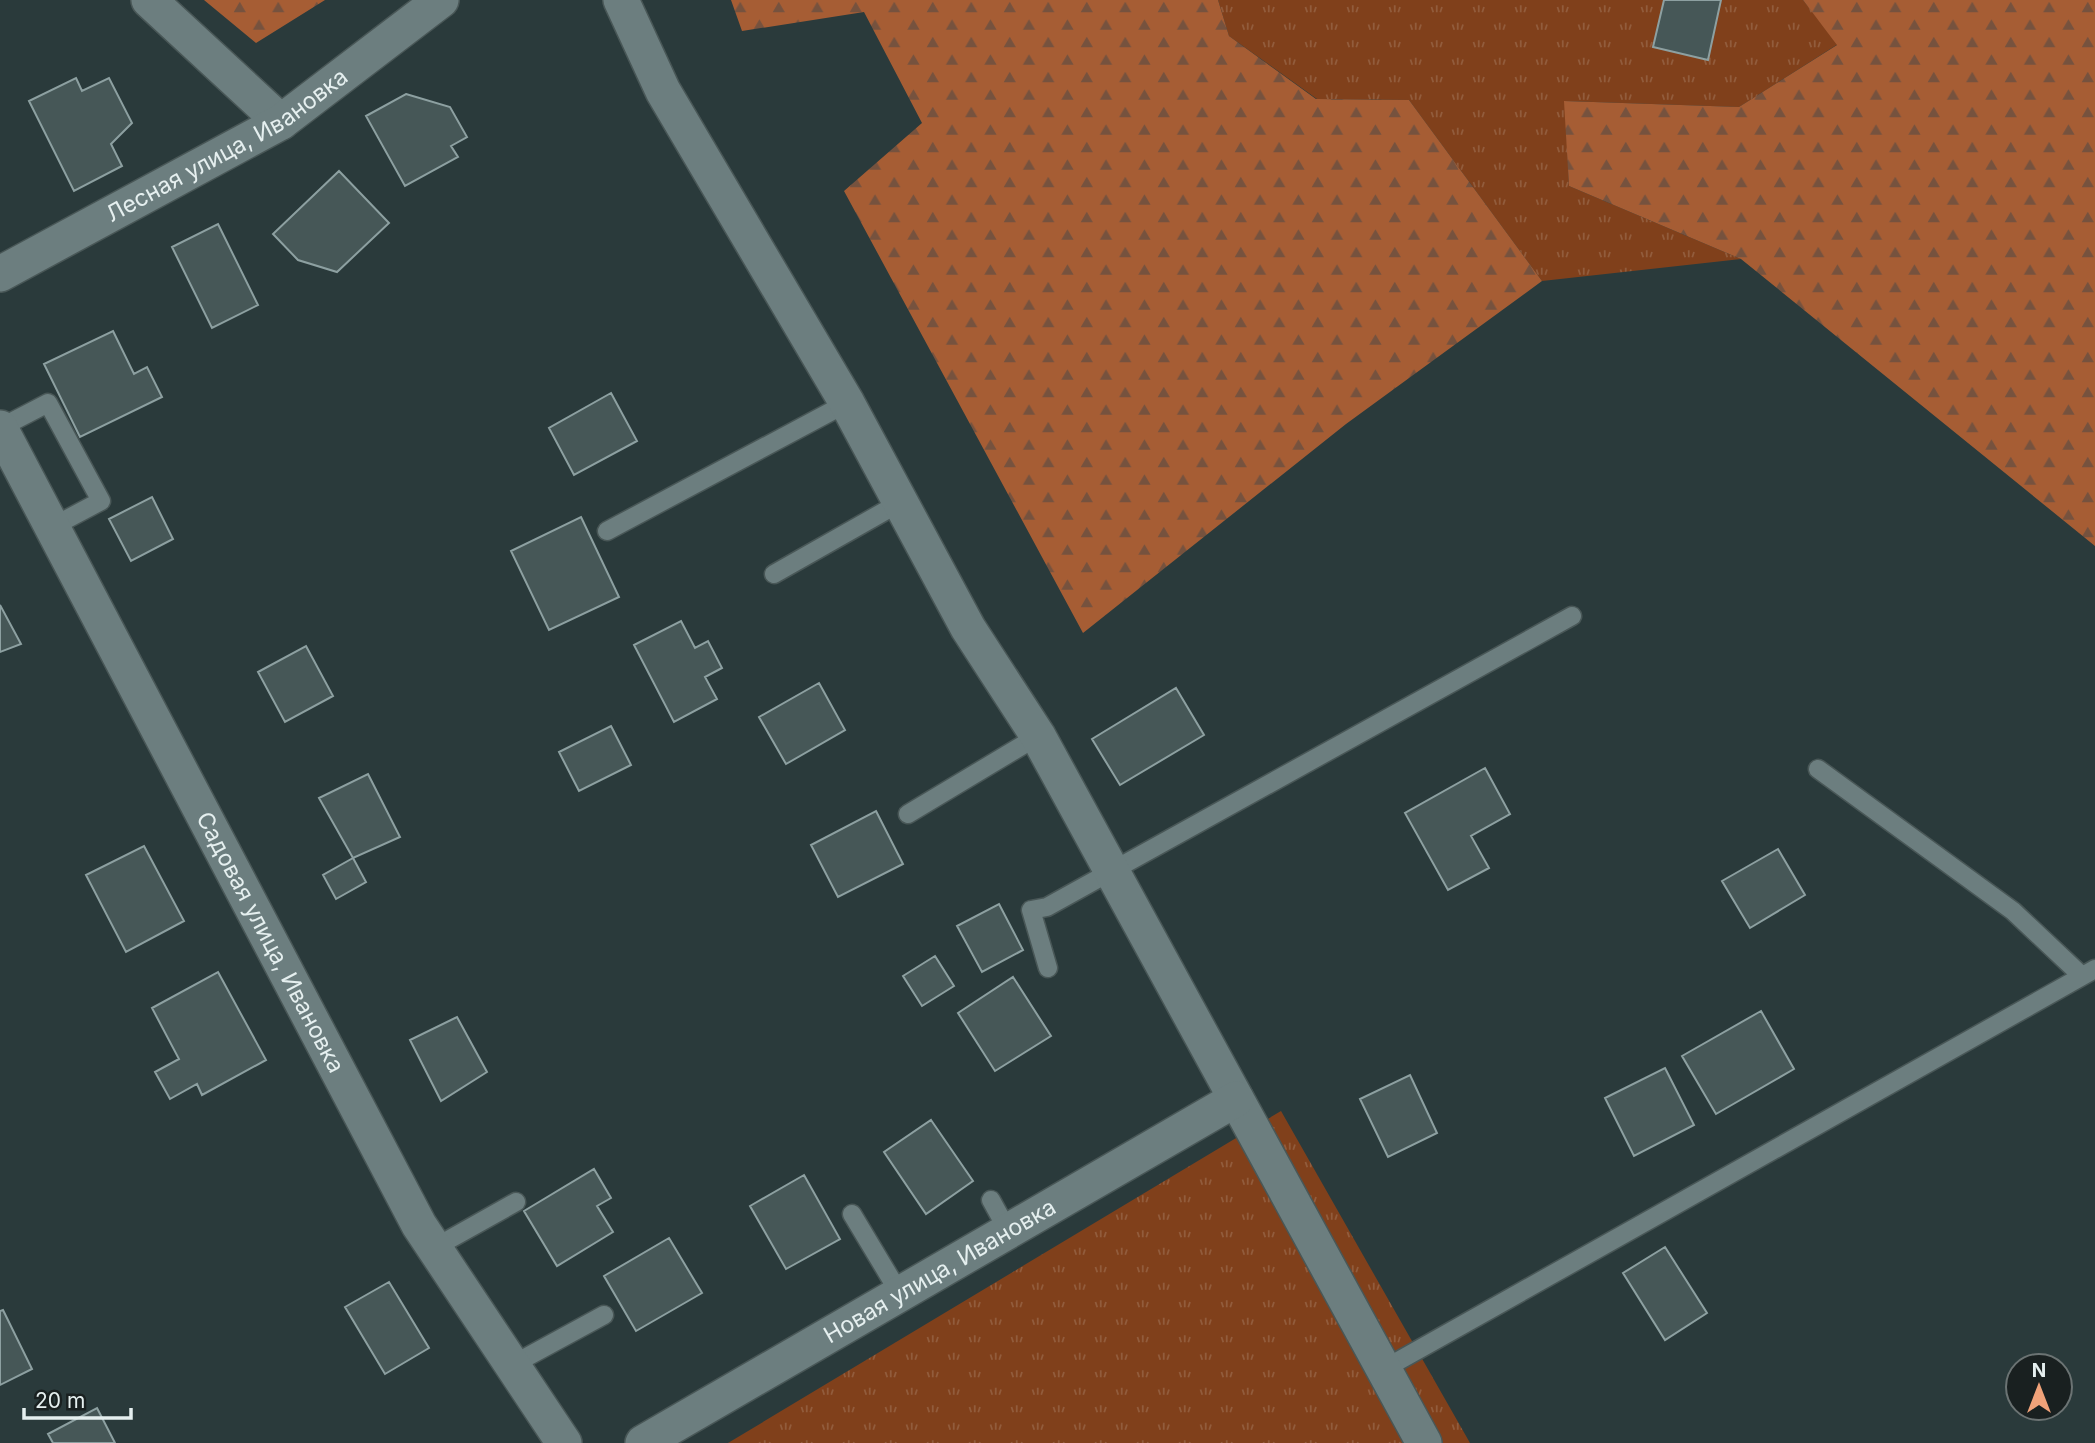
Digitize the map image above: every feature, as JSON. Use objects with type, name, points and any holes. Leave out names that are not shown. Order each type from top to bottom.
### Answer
[{"type":"street","points":[[149,0],[281,122]]},
{"type":"street","name":"Лесная улица, Ивановка","points":[[0,274],[281,122],[441,0]]},
{"type":"street","points":[[621,0],[663,90],[847,403],[968,628],[1038,736],[1424,1443]]},
{"type":"street","name":"Садовая улица, Ивановка","points":[[0,428],[419,1225],[564,1443]]},
{"type":"street","name":"Новая улица, Ивановка","points":[[643,1443],[1236,1099]]},
{"type":"lane","points":[[0,428],[48,403],[101,501],[52,527]]},
{"type":"lane","points":[[607,531],[847,403]]},
{"type":"lane","points":[[774,574],[901,502]]},
{"type":"lane","points":[[1048,968],[1031,910],[1047,907],[1572,616]]},
{"type":"lane","points":[[908,814],[1038,736]]},
{"type":"lane","points":[[1384,1368],[2089,972],[2013,911],[1818,769]]},
{"type":"lane","points":[[990,1200],[1008,1231]]},
{"type":"lane","points":[[434,1248],[516,1202]]},
{"type":"lane","points":[[852,1214],[900,1294]]},
{"type":"lane","points":[[512,1365],[604,1315]]},
{"type":"green space","points":[[204,0],[325,0],[256,43]]},
{"type":"green space","points":[[731,0],[1218,0],[1229,36],[1316,99],[1409,100],[1542,281],[1346,424],[1083,633],[844,191],[922,123],[864,12],[742,31]]},
{"type":"green space","points":[[1218,0],[1803,0],[1838,44],[1739,107],[1565,101],[1569,186],[1741,259],[1542,281],[1409,100],[1317,99],[1229,36]]},
{"type":"green space","points":[[1803,0],[2095,0],[2095,546],[1741,259],[1569,186],[1564,101],[1739,107],[1837,45]]},
{"type":"green space","points":[[1281,1111],[1470,1443],[728,1443]]},
{"type":"building","points":[[1664,0],[1721,0],[1708,60],[1653,47]]},
{"type":"building","points":[[76,78],[82,91],[109,78],[132,123],[111,144],[122,166],[74,191],[29,101]]},
{"type":"building","points":[[406,94],[450,107],[467,137],[451,146],[458,157],[405,186],[366,116]]},
{"type":"building","points":[[339,171],[389,223],[337,272],[298,260],[273,234]]},
{"type":"building","points":[[218,224],[258,305],[212,328],[172,247]]},
{"type":"building","points":[[113,331],[134,374],[147,367],[162,397],[80,437],[44,364]]},
{"type":"building","points":[[611,393],[637,441],[574,475],[549,428]]},
{"type":"building","points":[[152,497],[173,539],[131,561],[109,519]]},
{"type":"building","points":[[581,517],[619,597],[549,630],[511,551]]},
{"type":"building","points":[[0,605],[21,644],[0,652]]},
{"type":"building","points":[[681,621],[695,648],[708,641],[722,668],[705,677],[717,699],[674,722],[634,645]]},
{"type":"building","points":[[306,646],[333,696],[285,722],[258,672]]},
{"type":"building","points":[[819,683],[845,730],[786,764],[759,717]]},
{"type":"building","points":[[1176,688],[1204,735],[1120,785],[1092,739]]},
{"type":"building","points":[[611,726],[631,765],[579,791],[559,752]]},
{"type":"building","points":[[1485,768],[1510,814],[1471,836],[1489,868],[1448,890],[1405,813]]},
{"type":"building","points":[[368,774],[400,837],[353,858],[319,798]]},
{"type":"building","points":[[876,811],[903,864],[838,897],[811,845]]},
{"type":"building","points":[[144,846],[184,921],[126,952],[86,875]]},
{"type":"building","points":[[1778,849],[1805,895],[1750,928],[1722,881]]},
{"type":"building","points":[[353,858],[366,882],[336,899],[323,875]]},
{"type":"building","points":[[999,904],[1023,950],[982,972],[957,926]]},
{"type":"building","points":[[935,956],[954,986],[922,1006],[903,976]]},
{"type":"building","points":[[218,972],[266,1060],[202,1095],[197,1084],[170,1099],[155,1072],[179,1059],[152,1008]]},
{"type":"building","points":[[1013,977],[1051,1036],[995,1071],[958,1013]]},
{"type":"building","points":[[1761,1011],[1794,1069],[1716,1114],[1682,1056]]},
{"type":"building","points":[[457,1017],[487,1072],[441,1101],[410,1040]]},
{"type":"building","points":[[1665,1068],[1694,1125],[1634,1156],[1605,1098]]},
{"type":"building","points":[[1410,1075],[1437,1133],[1388,1157],[1360,1099]]},
{"type":"building","points":[[931,1120],[973,1181],[926,1214],[884,1152]]},
{"type":"building","points":[[594,1169],[611,1198],[597,1206],[613,1232],[557,1266],[524,1211]]},
{"type":"building","points":[[804,1175],[840,1239],[786,1269],[750,1206]]},
{"type":"building","points":[[669,1238],[702,1293],[636,1331],[604,1276]]},
{"type":"building","points":[[1665,1247],[1707,1313],[1665,1340],[1623,1273]]},
{"type":"building","points":[[389,1282],[429,1348],[385,1374],[345,1307]]},
{"type":"building","points":[[3,1310],[32,1369],[0,1385],[0,1311]]},
{"type":"building","points":[[97,1408],[115,1443],[53,1443],[48,1434]]}]
